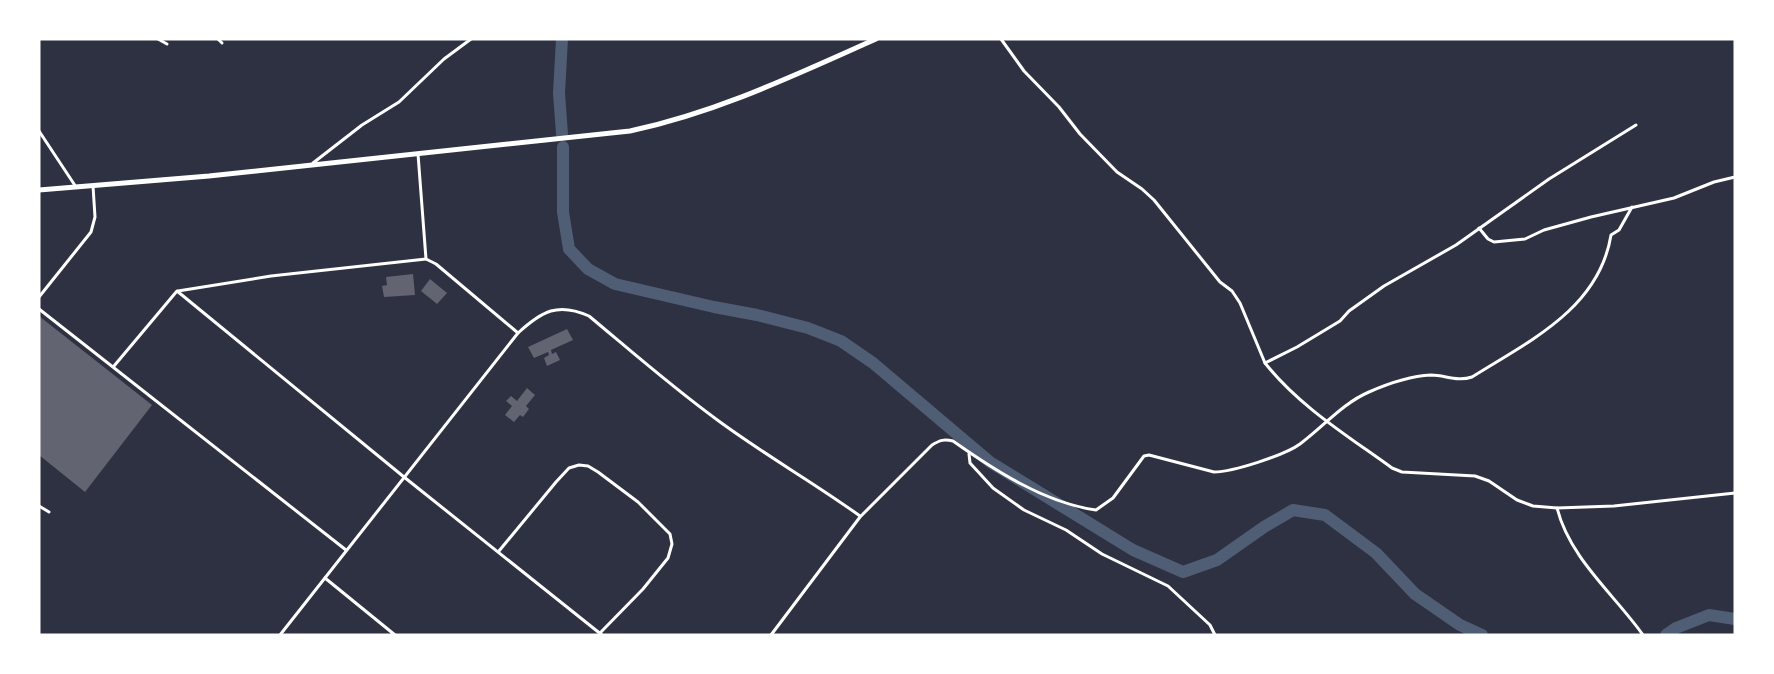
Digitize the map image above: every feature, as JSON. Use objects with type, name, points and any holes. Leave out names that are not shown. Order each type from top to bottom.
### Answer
[{"type":"highway","points":[[39,190],[544,142],[630,131],[725,105],[876,39]]},
{"type":"street","points":[[158,39],[167,44]]},
{"type":"street","points":[[218,39],[222,43]]},
{"type":"street","points":[[311,165],[362,125],[399,102],[444,58],[471,39]]},
{"type":"street","points":[[1001,39],[1024,71],[1059,107],[1080,134],[1118,172],[1154,200],[1220,282],[1232,291],[1240,303],[1265,363],[1292,392],[1328,422],[1392,468],[1401,472],[1475,476],[1489,481],[1517,500],[1533,506],[1557,508],[1614,506],[1735,493]]},
{"type":"street","points":[[1265,363],[1340,321],[1354,307],[1384,286],[1456,245],[1549,179],[1636,125]]},
{"type":"street","points":[[39,131],[76,187]]},
{"type":"street","points":[[418,154],[426,259]]},
{"type":"street","points":[[1479,228],[1492,242],[1525,239],[1544,230],[1674,198],[1714,182],[1735,177]]},
{"type":"street","points":[[39,297],[91,232],[95,217],[93,186]]},
{"type":"street","points":[[771,635],[860,517],[932,445],[939,441],[946,439],[953,441],[990,467],[1047,495],[1096,510],[1113,498],[1144,456],[1149,455],[1199,469],[1223,472],[1292,449],[1354,399],[1382,387],[1430,375],[1459,380],[1472,377],[1553,325],[1567,314],[1592,286],[1609,250],[1611,235],[1619,230],[1632,207]]},
{"type":"street","points":[[114,366],[177,291],[271,276],[426,259],[436,264],[518,333]]},
{"type":"street","points":[[177,291],[404,477],[601,634],[668,558],[672,544],[670,534],[638,502],[598,472],[588,466],[579,465],[569,468],[498,551]]},
{"type":"street","points":[[39,309],[346,550]]},
{"type":"street","points":[[280,635],[518,333],[528,324],[552,310],[574,309],[589,316],[716,419],[766,454],[814,483],[860,517]]},
{"type":"street","points":[[969,453],[970,463],[993,489],[1024,510],[1066,530],[1102,554],[1168,586],[1209,625],[1215,635]]},
{"type":"street","points":[[39,506],[48,512]]},
{"type":"street","points":[[1557,508],[1560,521],[1569,539],[1587,566],[1643,635]]},
{"type":"street","points":[[325,578],[395,635]]},
{"type":"building","points":[[413,274],[415,295],[384,297],[382,286],[387,285],[386,277]]},
{"type":"building","points":[[430,279],[447,293],[437,304],[421,291]]},
{"type":"building","points":[[39,316],[152,405],[85,492],[39,455]]},
{"type":"building","points":[[567,329],[573,340],[551,350],[552,354],[556,352],[560,360],[547,366],[544,358],[549,355],[548,352],[534,358],[528,347]]},
{"type":"building","points":[[527,388],[535,395],[526,406],[529,409],[523,417],[520,415],[514,422],[505,415],[512,406],[506,401],[511,396],[517,401]]},
{"type":"waterway","points":[[562,39],[559,93],[562,134]]},
{"type":"waterway","points":[[563,147],[563,212],[569,249],[588,269],[615,284],[757,315],[808,328],[841,341],[873,363],[990,462],[1133,550],[1183,572],[1217,560],[1293,510],[1325,515],[1376,553],[1415,594],[1460,625],[1482,635]]},
{"type":"waterway","points":[[1666,635],[1676,628],[1709,615],[1735,619]]}]
